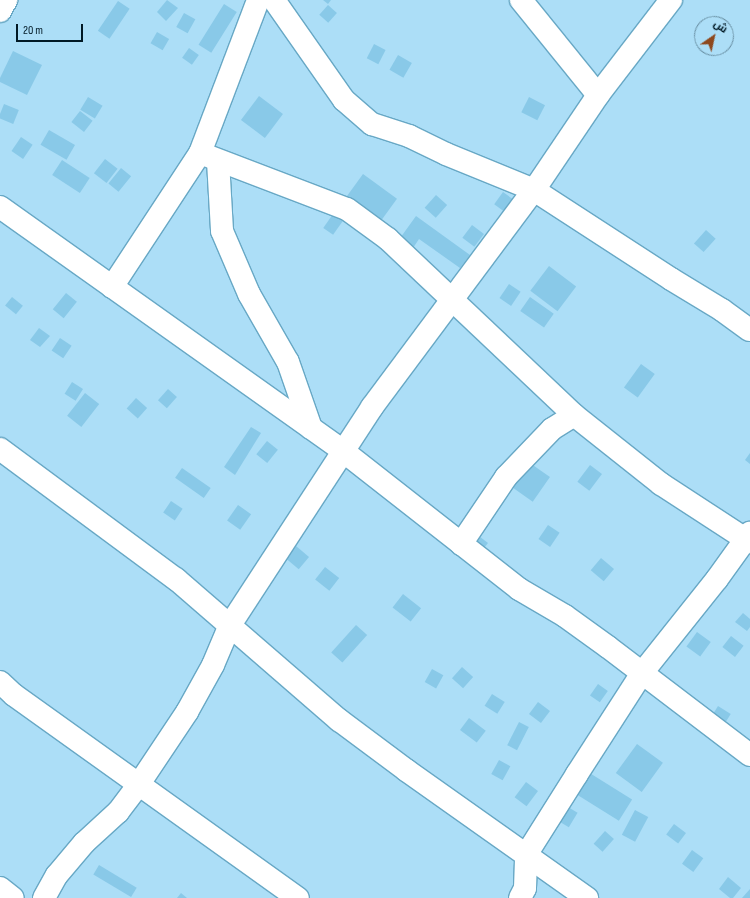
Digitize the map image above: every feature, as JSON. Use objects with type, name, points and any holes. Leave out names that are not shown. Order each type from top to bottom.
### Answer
[{"type":"street","points":[[0,11],[6,0]]},
{"type":"street","points":[[112,287],[209,157],[258,0]]},
{"type":"street","points":[[274,0],[344,100],[372,124],[409,136],[446,154],[534,190],[671,279],[722,310],[750,330]]},
{"type":"street","points":[[521,0],[598,94]]},
{"type":"street","points":[[44,898],[57,875],[84,843],[118,812],[140,784],[187,712],[213,665],[230,625],[372,407],[534,190],[598,94],[671,0]]},
{"type":"street","points":[[209,157],[303,191],[347,209],[388,239],[574,415],[661,484],[749,538],[642,673],[526,855],[525,888],[520,898]]},
{"type":"street","points":[[209,157],[222,231],[249,294],[288,362],[310,428]]},
{"type":"street","points":[[0,206],[343,451],[519,589],[565,616],[750,755]]},
{"type":"street","points":[[461,544],[506,477],[552,430],[574,415]]},
{"type":"street","points":[[0,449],[176,579],[339,720],[406,770],[587,898]]},
{"type":"street","points":[[0,682],[14,695],[298,898]]},
{"type":"street","points":[[0,888],[13,898]]},
{"type":"building","points":[[167,0],[178,8],[166,21],[157,12]]},
{"type":"building","points":[[323,0],[331,0],[328,4]]},
{"type":"building","points":[[118,1],[130,9],[109,39],[98,31]]},
{"type":"building","points":[[224,4],[237,12],[211,53],[199,45]]},
{"type":"building","points":[[328,5],[337,13],[328,23],[319,15]]},
{"type":"building","points":[[184,13],[195,19],[188,33],[176,27]]},
{"type":"building","points":[[157,32],[169,39],[163,50],[150,43]]},
{"type":"building","points":[[374,44],[386,50],[378,64],[367,58]]},
{"type":"building","points":[[189,48],[199,55],[192,65],[182,58]]},
{"type":"building","points":[[13,51],[42,65],[27,95],[0,82],[0,78]]},
{"type":"building","points":[[398,55],[412,63],[403,78],[390,70]]},
{"type":"building","points":[[259,96],[283,114],[265,138],[241,120]]},
{"type":"building","points":[[88,97],[103,106],[95,119],[80,110]]},
{"type":"building","points":[[529,97],[545,105],[537,120],[521,112]]},
{"type":"building","points":[[4,104],[19,110],[13,124],[0,119],[0,114]]},
{"type":"building","points":[[80,111],[93,121],[84,132],[71,122]]},
{"type":"building","points":[[49,130],[75,145],[66,160],[41,145]]},
{"type":"building","points":[[21,137],[33,145],[23,159],[11,151]]},
{"type":"building","points":[[105,159],[118,169],[107,183],[94,173]]},
{"type":"building","points":[[62,160],[90,178],[80,193],[52,175]]},
{"type":"building","points":[[121,168],[131,176],[119,192],[108,184]]},
{"type":"building","points":[[363,174],[397,199],[378,225],[344,201]]},
{"type":"building","points":[[503,192],[517,202],[508,214],[494,204]]},
{"type":"building","points":[[436,195],[447,205],[436,218],[425,208]]},
{"type":"building","points":[[333,214],[343,221],[333,235],[323,228]]},
{"type":"building","points":[[416,216],[470,255],[460,268],[419,239],[411,251],[398,241]]},
{"type":"building","points":[[472,225],[484,234],[474,247],[462,238]]},
{"type":"building","points":[[706,230],[716,239],[704,252],[694,243]]},
{"type":"building","points":[[549,266],[576,286],[557,311],[530,291]]},
{"type":"building","points":[[509,284],[521,292],[511,306],[499,298]]},
{"type":"building","points":[[66,293],[77,302],[64,318],[53,309]]},
{"type":"building","points":[[12,297],[23,306],[16,314],[5,306]]},
{"type":"building","points":[[530,297],[554,314],[544,328],[520,311]]},
{"type":"building","points":[[39,328],[50,336],[40,347],[30,340]]},
{"type":"building","points":[[60,338],[72,346],[63,358],[52,350]]},
{"type":"building","points":[[641,364],[655,374],[638,397],[624,387]]},
{"type":"building","points":[[72,382],[83,389],[76,401],[65,394]]},
{"type":"building","points":[[168,389],[177,397],[167,408],[158,400]]},
{"type":"building","points":[[85,393],[99,404],[81,427],[67,416]]},
{"type":"building","points":[[136,398],[147,408],[138,418],[127,408]]},
{"type":"building","points":[[251,427],[261,433],[235,475],[224,467]]},
{"type":"building","points":[[267,441],[278,450],[267,463],[256,454]]},
{"type":"building","points":[[750,453],[750,464],[745,460]]},
{"type":"building","points":[[527,461],[550,477],[533,502],[510,486]]},
{"type":"building","points":[[590,465],[602,474],[589,491],[577,482]]},
{"type":"building","points":[[182,468],[211,488],[204,498],[175,478]]},
{"type":"building","points":[[171,501],[183,509],[175,520],[163,513]]},
{"type":"building","points":[[238,505],[251,514],[240,530],[227,521]]},
{"type":"building","points":[[548,525],[560,533],[550,547],[538,539]]},
{"type":"building","points":[[467,527],[488,543],[479,554]]},
{"type":"building","points":[[296,546],[309,557],[299,569],[286,558]]},
{"type":"building","points":[[601,558],[614,569],[604,581],[591,570]]},
{"type":"building","points":[[325,567],[339,578],[329,591],[315,580]]},
{"type":"building","points":[[403,594],[421,608],[411,622],[393,607]]},
{"type":"building","points":[[743,613],[750,619],[750,627],[747,631],[735,622]]},
{"type":"building","points":[[356,625],[367,635],[342,663],[331,652]]},
{"type":"building","points":[[697,632],[711,642],[700,657],[686,647]]},
{"type":"building","points":[[731,636],[744,646],[735,657],[722,647]]},
{"type":"building","points":[[462,667],[473,677],[463,688],[452,678]]},
{"type":"building","points":[[432,669],[443,675],[436,688],[425,682]]},
{"type":"building","points":[[598,684],[608,691],[600,702],[590,695]]},
{"type":"building","points":[[492,694],[505,702],[497,714],[485,706]]},
{"type":"building","points":[[538,702],[550,711],[541,723],[529,714]]},
{"type":"building","points":[[718,706],[731,714],[723,726],[711,718]]},
{"type":"building","points":[[469,718],[486,731],[477,743],[460,730]]},
{"type":"building","points":[[519,722],[529,727],[517,750],[507,745]]},
{"type":"building","points":[[637,744],[663,763],[642,792],[616,773]]},
{"type":"building","points":[[499,760],[510,766],[503,780],[491,774]]},
{"type":"building","points":[[588,772],[632,800],[619,821],[575,793]]},
{"type":"building","points":[[526,782],[538,791],[527,806],[515,797]]},
{"type":"building","points":[[563,804],[578,813],[569,827],[554,819]]},
{"type":"building","points":[[635,810],[648,817],[635,842],[622,835]]},
{"type":"building","points":[[674,824],[686,833],[678,843],[666,834]]},
{"type":"building","points":[[605,831],[614,839],[603,852],[594,844]]},
{"type":"building","points":[[692,850],[703,858],[693,872],[682,864]]},
{"type":"building","points":[[99,865],[137,888],[131,897],[93,874]]},
{"type":"building","points":[[728,877],[741,888],[733,898],[730,898],[719,889]]},
{"type":"building","points":[[750,889],[750,898],[742,898]]},
{"type":"building","points":[[181,893],[187,898],[177,898]]}]
